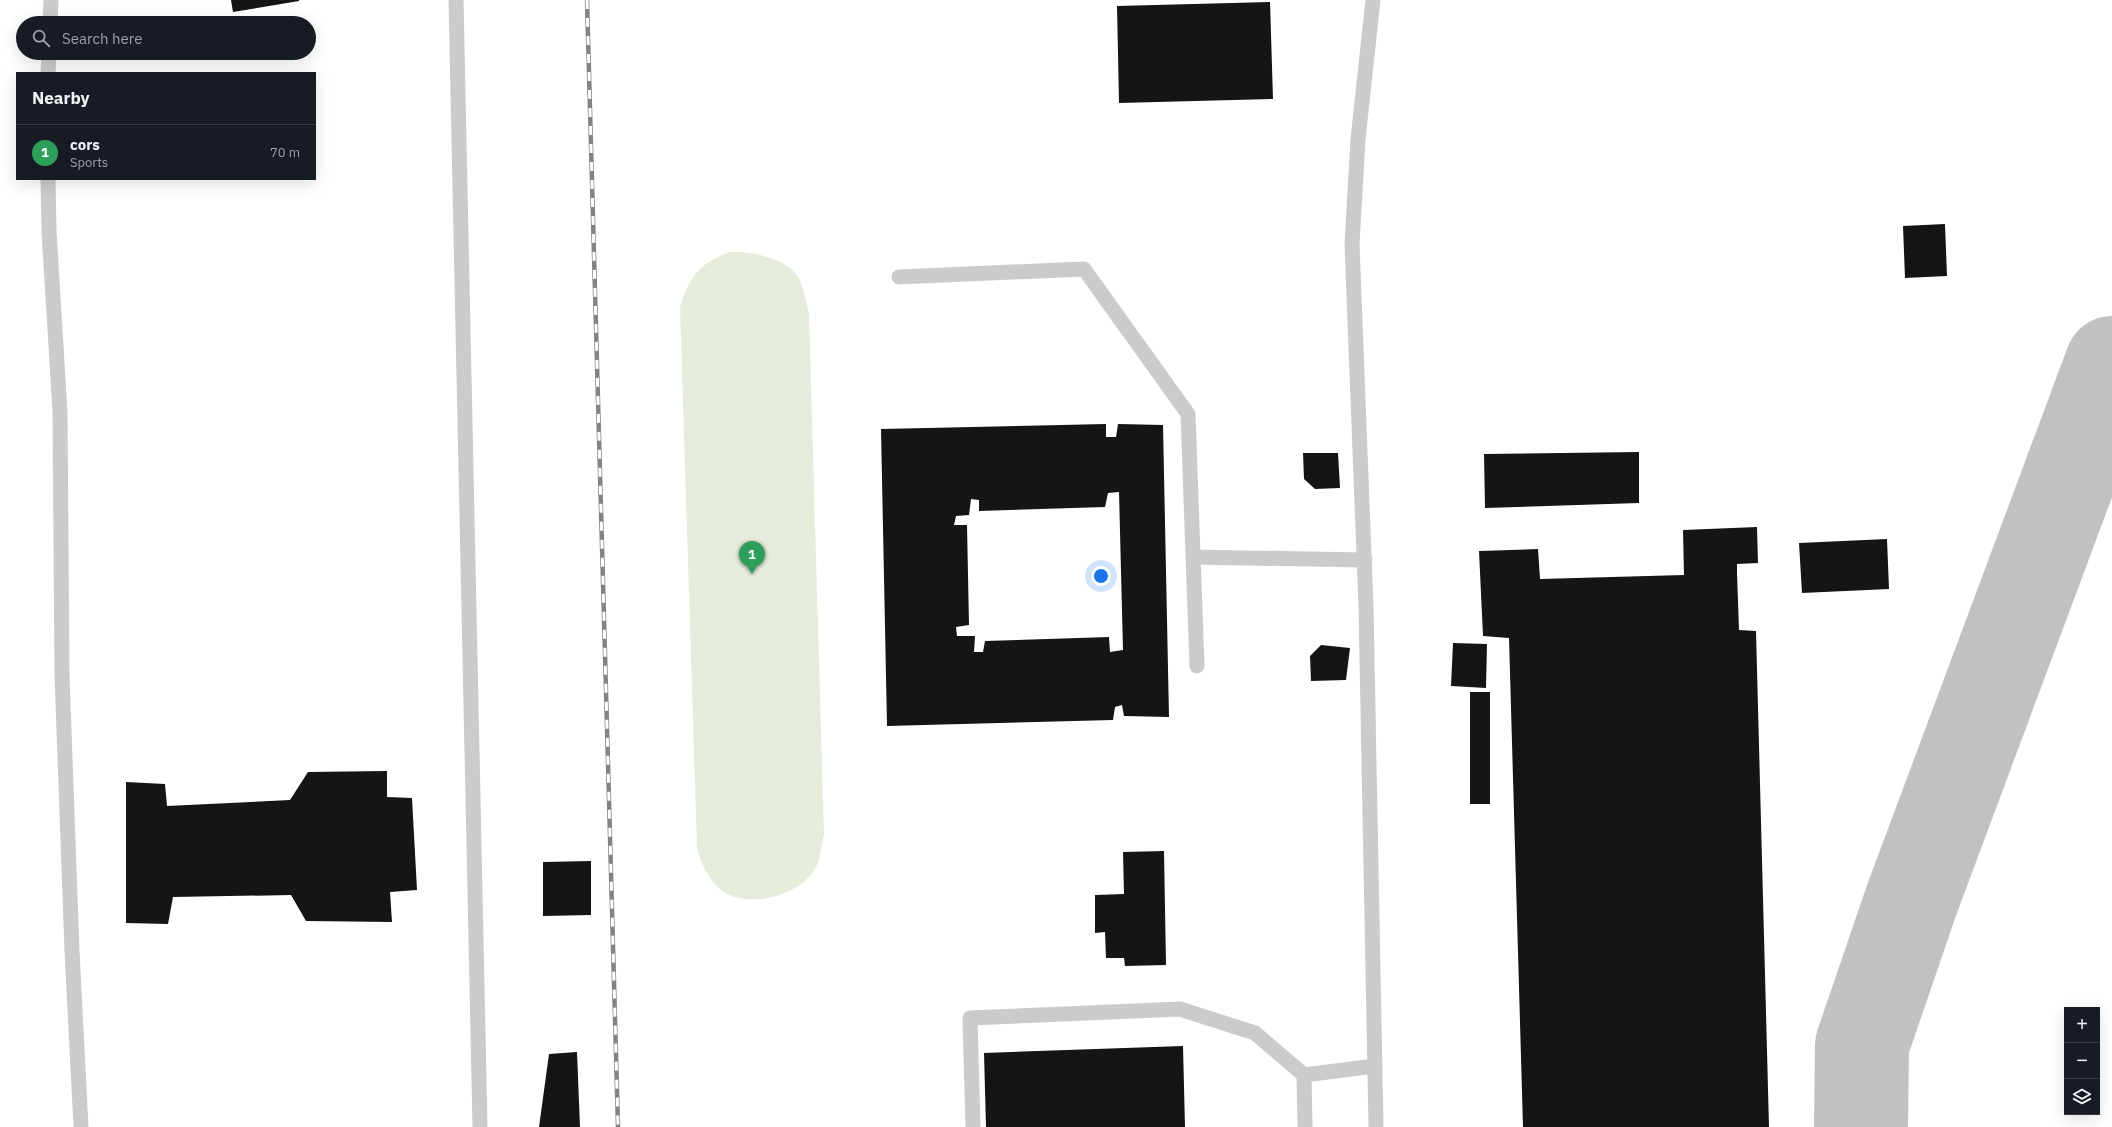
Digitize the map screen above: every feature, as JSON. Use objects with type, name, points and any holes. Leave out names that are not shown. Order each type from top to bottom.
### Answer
[{"type":"lane","points":[[50,0],[50,16]]},
{"type":"lane","points":[[456,0],[480,1127]]},
{"type":"lane","points":[[1373,0],[1358,139],[1352,244],[1365,560],[1376,1127]]},
{"type":"lane","points":[[48,72],[49,60]]},
{"type":"lane","points":[[48,180],[49,231],[60,412],[62,675],[81,1127]]},
{"type":"lane","points":[[899,277],[1084,270],[1188,414],[1197,666]]},
{"type":"lane","points":[[1193,557],[1365,560]]},
{"type":"lane","points":[[973,1127],[970,1018],[1180,1009],[1255,1033],[1304,1075],[1374,1066]]},
{"type":"lane","points":[[1304,1075],[1305,1127]]},
{"type":"green space","points":[[730,252],[748,253],[768,257],[787,266],[799,279],[809,315],[824,834],[818,863],[810,876],[801,884],[780,895],[757,899],[735,897],[721,890],[706,871],[697,848],[680,307],[688,287],[697,272],[710,261]]},
{"type":"building","points":[[231,0],[299,0],[299,1],[233,12]]},
{"type":"building","points":[[1270,2],[1273,99],[1119,103],[1117,6]]},
{"type":"building","points":[[1945,224],[1947,276],[1905,278],[1903,226]]},
{"type":"building","points":[[1106,424],[1106,437],[1116,437],[1118,424],[1163,425],[1169,717],[1124,716],[1122,705],[1115,707],[1113,720],[887,726],[881,429]],"holes":[[[1119,492],[1123,650],[1110,652],[1109,637],[985,641],[983,652],[974,652],[975,636],[957,636],[956,627],[969,625],[967,525],[954,525],[956,516],[969,515],[971,499],[979,500],[979,511],[1105,507],[1108,493]]]},
{"type":"building","points":[[1639,452],[1639,503],[1485,508],[1484,454]]},
{"type":"building","points":[[1303,453],[1338,453],[1340,488],[1315,489],[1304,479]]},
{"type":"building","points":[[1757,527],[1758,563],[1737,564],[1737,573],[1739,630],[1756,631],[1769,1127],[1523,1127],[1509,638],[1483,636],[1479,551],[1538,549],[1540,579],[1684,575],[1683,530]]},
{"type":"building","points":[[1887,539],[1889,589],[1802,593],[1799,543]]},
{"type":"building","points":[[1453,643],[1487,644],[1486,688],[1451,686]]},
{"type":"building","points":[[1321,645],[1350,648],[1346,680],[1311,681],[1310,656]]},
{"type":"building","points":[[1470,692],[1490,692],[1490,804],[1470,804]]},
{"type":"building","points":[[387,771],[387,797],[412,798],[417,890],[390,892],[392,922],[306,921],[291,895],[173,897],[168,924],[126,923],[126,782],[165,784],[167,806],[290,800],[308,772]]},
{"type":"building","points":[[1164,851],[1166,965],[1125,966],[1124,958],[1106,958],[1105,932],[1095,933],[1095,895],[1124,894],[1123,852]]},
{"type":"building","points":[[591,861],[591,915],[543,916],[543,862]]},
{"type":"building","points":[[1183,1046],[1185,1127],[986,1127],[984,1053]]},
{"type":"building","points":[[577,1052],[580,1127],[539,1127],[549,1054]]},
{"type":"taxiway","points":[[1861,1127],[1862,1045],[1912,899],[2112,363]]},
{"type":"railway","points":[[587,0],[618,1127]]},
{"type":"place","name":"cors","points":[[752,574]]}]
